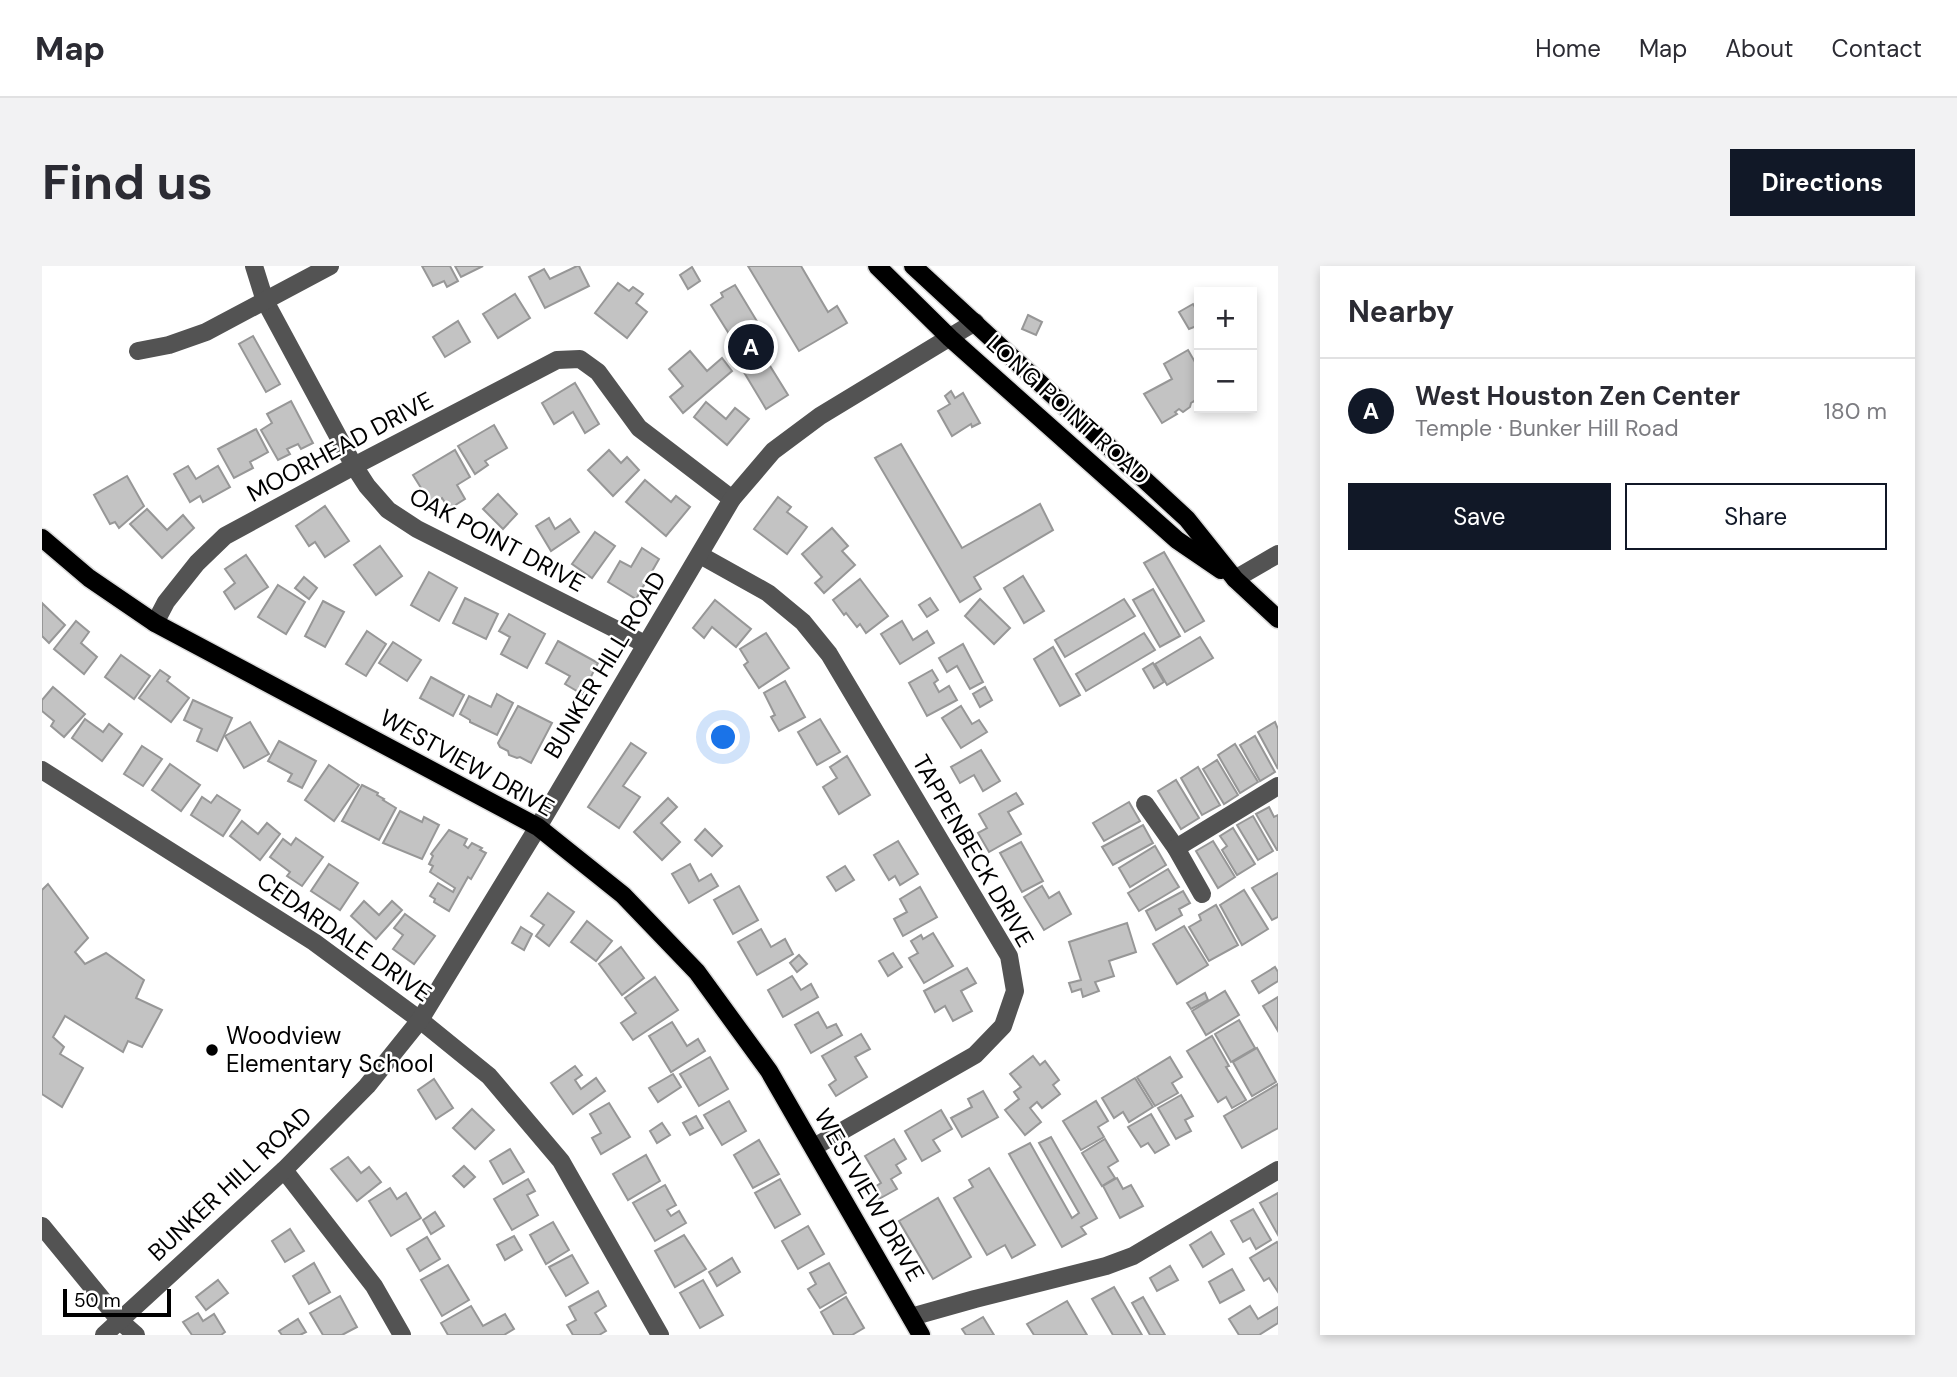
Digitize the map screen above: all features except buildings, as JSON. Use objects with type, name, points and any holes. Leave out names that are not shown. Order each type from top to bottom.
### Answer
[{"type":"main road","name":"LONG POINT ROAD","points":[[877,266],[950,338],[1177,540],[1235,579]]},
{"type":"main road","name":"LONG POINT ROAD","points":[[913,266],[1186,519],[1235,579],[1278,619]]},
{"type":"main road","name":"WESTVIEW DRIVE","points":[[42,538],[89,578],[155,623],[538,827],[623,895],[697,972],[769,1071],[921,1335]]},
{"type":"street","name":"OAK POINT DRIVE","points":[[254,266],[265,301],[354,466],[388,510],[416,529],[645,644]]},
{"type":"street","points":[[138,351],[186,340],[330,266]]},
{"type":"street","name":"BUNKER HILL ROAD","points":[[104,1335],[284,1170],[367,1086],[420,1020],[732,499],[773,452],[820,416],[975,322]]},
{"type":"street","name":"MOORHEAD DRIVE","points":[[155,623],[166,602],[197,563],[225,536],[557,360],[580,359],[598,372],[639,428],[732,499]]},
{"type":"street","points":[[1235,579],[1278,554]]},
{"type":"street","name":"TAPPENBECK DRIVE","points":[[700,555],[768,593],[803,622],[829,654],[1009,956],[1015,991],[1003,1026],[975,1055],[814,1147]]},
{"type":"street","name":"CEDARDALE DRIVE","points":[[42,770],[314,942],[420,1020],[489,1076],[561,1161],[660,1335]]},
{"type":"street","points":[[1176,848],[1278,786]]},
{"type":"street","points":[[1145,804],[1176,848],[1202,894]]},
{"type":"street","points":[[284,1170],[374,1286],[402,1335]]},
{"type":"street","points":[[911,1317],[1106,1266],[1132,1256],[1278,1170]]},
{"type":"street","points":[[42,1226],[120,1321],[136,1335]]},
{"type":"place","name":"West Houston Zen Center","points":[[751,347]]},
{"type":"place","name":"Woodview Elementary School","points":[[212,1050]]}]
